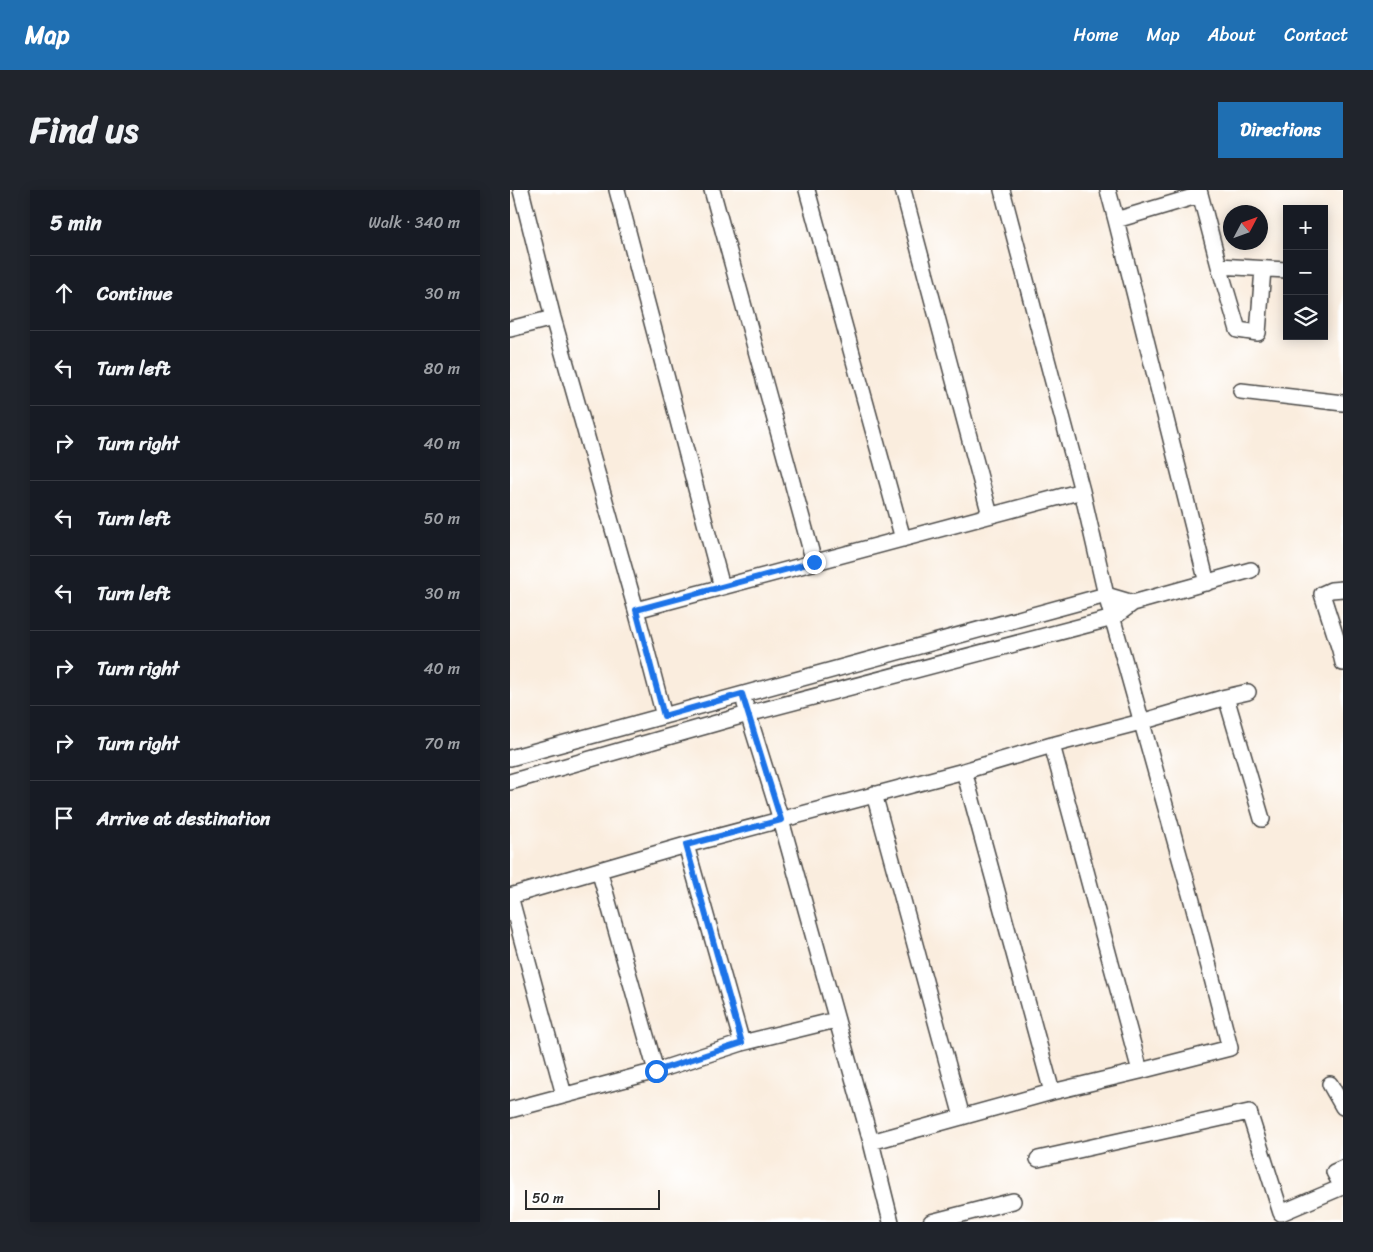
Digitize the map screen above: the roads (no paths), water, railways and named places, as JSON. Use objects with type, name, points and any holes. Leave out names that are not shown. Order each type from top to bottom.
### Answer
[{"type":"street","points":[[521,190],[552,318],[636,610],[664,716]]},
{"type":"street","points":[[617,190],[722,587]]},
{"type":"street","points":[[712,190],[814,562]]},
{"type":"street","points":[[808,190],[903,539]]},
{"type":"street","points":[[903,190],[990,515]]},
{"type":"street","points":[[871,1142],[1052,1092],[1140,1072],[1230,1048],[1192,901],[1112,618],[1082,491],[1002,190]]},
{"type":"street","points":[[1108,190],[1207,582]]},
{"type":"street","points":[[1116,220],[1200,192],[1238,330],[1258,333],[1263,269]]},
{"type":"street","points":[[1219,266],[1283,270]]},
{"type":"street","points":[[510,329],[552,318]]},
{"type":"street","points":[[1241,391],[1343,403]]},
{"type":"street","points":[[636,610],[1082,491]]},
{"type":"street","points":[[510,782],[748,714],[1112,618],[1133,603],[1251,570]]},
{"type":"street","points":[[1343,589],[1331,590],[1322,594],[1343,663]]},
{"type":"street","points":[[510,758],[1106,595],[1133,603]]},
{"type":"street","points":[[564,1095],[510,896],[686,845],[964,771],[1248,692]]},
{"type":"street","points":[[742,694],[781,820],[871,1142],[891,1222]]},
{"type":"street","points":[[1226,697],[1262,819]]},
{"type":"street","points":[[1052,745],[1140,1072]]},
{"type":"street","points":[[964,771],[1052,1092]]},
{"type":"street","points":[[874,794],[962,1117]]},
{"type":"street","points":[[686,845],[742,1043]]},
{"type":"street","points":[[599,870],[656,1071]]},
{"type":"street","points":[[510,1110],[656,1071],[742,1043],[836,1020]]},
{"type":"street","points":[[1330,1084],[1343,1107]]},
{"type":"street","points":[[1038,1160],[1249,1112],[1281,1213],[1342,1187],[1334,1172],[1343,1168]]},
{"type":"street","points":[[931,1222],[1013,1201]]}]
